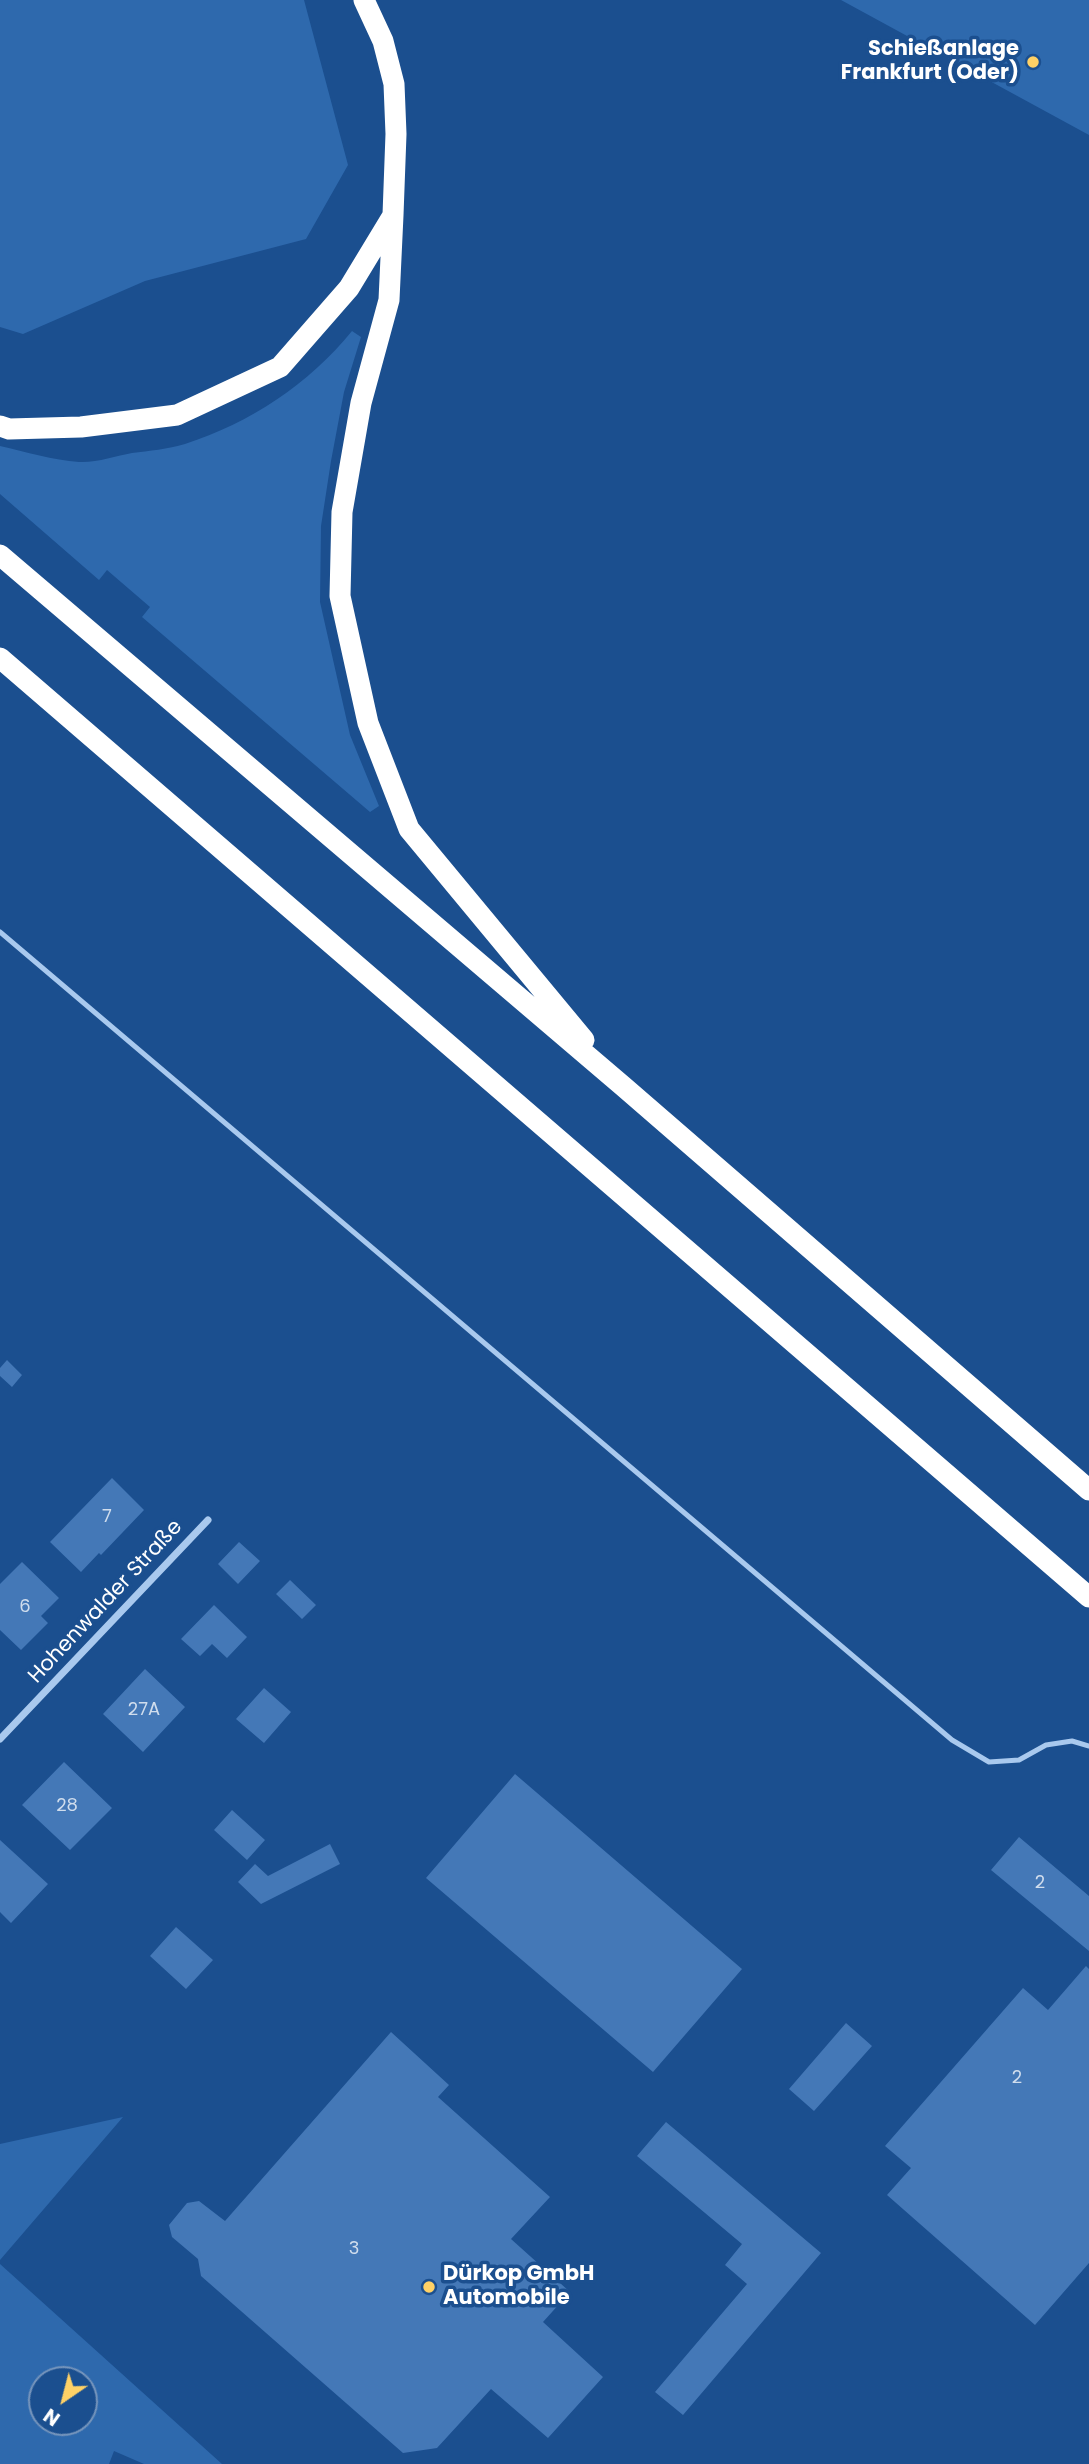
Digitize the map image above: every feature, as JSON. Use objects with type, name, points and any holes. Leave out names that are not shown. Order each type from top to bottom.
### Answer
[{"type":"highway","points":[[364,0],[383,41],[394,84],[396,134],[389,300],[361,403],[342,512],[340,596],[368,723],[409,830],[624,1087]]},
{"type":"highway","points":[[0,426],[9,429],[81,427],[177,415],[280,367],[349,288],[393,215]]},
{"type":"highway","points":[[0,555],[624,1087],[1089,1490]]},
{"type":"highway","points":[[0,658],[1089,1597]]},
{"type":"highway","points":[[0,672],[105,748]]},
{"type":"street","name":"Hohenwalder Straße","points":[[0,1740],[208,1520]]},
{"type":"lane","points":[[0,932],[952,1740],[989,1762],[1019,1760],[1046,1745],[1073,1741],[1089,1746]]},
{"type":"shaded area","points":[[0,0],[304,0],[348,165],[306,239],[145,281],[23,334],[0,327]]},
{"type":"shaded area","name":"Schießanlage Frankfurt (Oder)","points":[[841,0],[1089,0],[1089,135]]},
{"type":"shaded area","points":[[352,331],[361,337],[344,392],[331,461],[321,526],[320,602],[350,735],[379,806],[370,812],[142,617],[150,607],[107,570],[99,580],[0,494],[0,446],[59,460],[86,462],[185,444],[232,425],[277,400],[317,368]]},
{"type":"shaded area","points":[[123,2117],[0,2260],[0,2144]]},
{"type":"shaded area","points":[[0,2264],[222,2464],[144,2464],[114,2451],[109,2464],[0,2464]]},
{"type":"building","points":[[7,1360],[22,1375],[12,1387],[0,1376],[0,1368]]},
{"type":"building","points":[[112,1478],[144,1510],[81,1572],[50,1542]]},
{"type":"building","points":[[239,1542],[260,1561],[238,1584],[218,1564]]},
{"type":"building","points":[[22,1562],[59,1598],[41,1616],[48,1623],[21,1650],[0,1630],[0,1584]]},
{"type":"building","points":[[290,1580],[316,1605],[302,1619],[276,1594]]},
{"type":"building","points":[[214,1605],[247,1637],[227,1658],[212,1644],[200,1656],[181,1639]]},
{"type":"building","points":[[145,1669],[185,1707],[143,1752],[103,1714]]},
{"type":"building","points":[[264,1688],[291,1712],[264,1743],[236,1719]]},
{"type":"building","points":[[64,1762],[112,1808],[70,1850],[22,1805]]},
{"type":"building","points":[[515,1774],[742,1969],[653,2072],[426,1878]]},
{"type":"building","points":[[232,1810],[265,1840],[247,1860],[214,1830]]},
{"type":"building","points":[[1019,1837],[1089,1896],[1089,1951],[991,1870]]},
{"type":"building","points":[[0,1840],[48,1884],[11,1923],[0,1912]]},
{"type":"building","points":[[330,1844],[340,1864],[261,1904],[238,1882],[255,1864],[268,1876]]},
{"type":"building","points":[[176,1927],[213,1960],[186,1989],[150,1956]]},
{"type":"building","points":[[1086,1966],[1089,1969],[1089,2263],[1035,2325],[887,2195],[911,2168],[885,2146],[1023,1988],[1048,2010]]},
{"type":"building","points":[[846,2023],[872,2046],[814,2111],[789,2089]]},
{"type":"building","points":[[391,2032],[449,2085],[438,2097],[550,2197],[511,2239],[570,2292],[543,2322],[603,2377],[548,2438],[491,2389],[437,2448],[403,2453],[201,2276],[198,2259],[172,2237],[169,2225],[187,2203],[199,2201],[225,2221]]},
{"type":"building","points":[[666,2122],[821,2253],[683,2415],[655,2392],[747,2284],[725,2265],[742,2244],[637,2156]]},
{"type":"place","name":"Schießanlage Frankfurt (Oder)","points":[[1033,62]]},
{"type":"place","name":"Dürkop GmbH Automobile","points":[[429,2287]]}]
